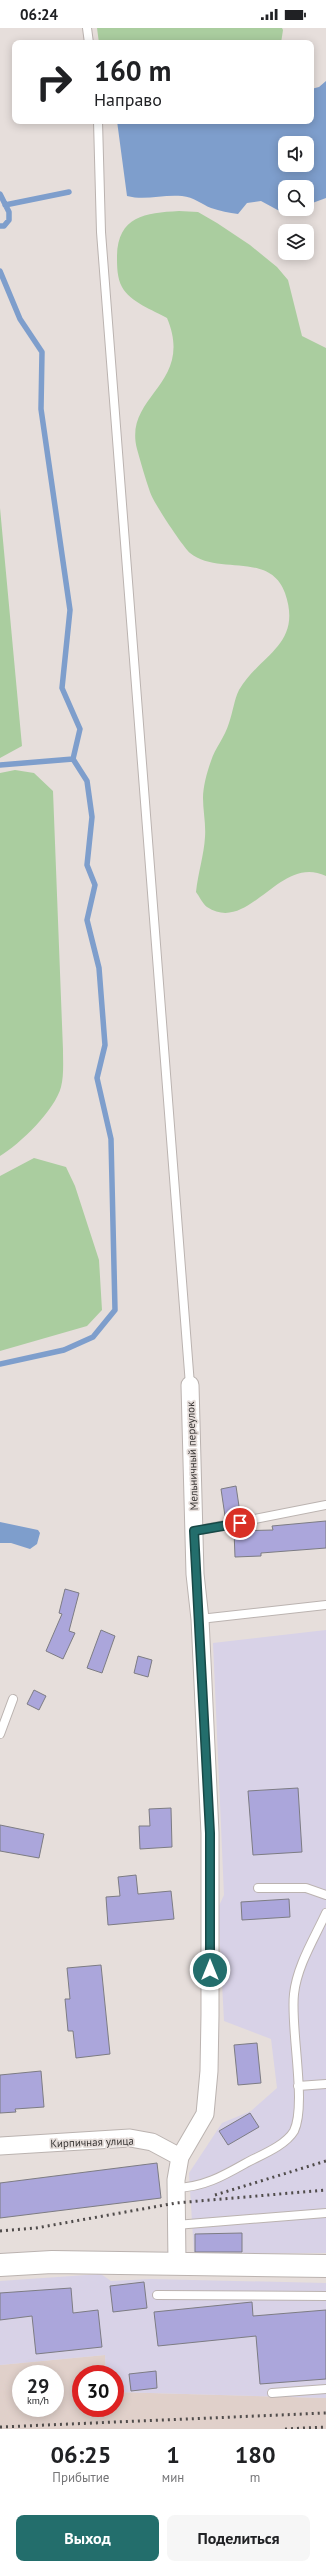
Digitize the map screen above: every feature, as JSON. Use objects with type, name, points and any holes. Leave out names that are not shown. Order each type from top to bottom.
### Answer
[{"type":"street","name":"Мельничный переулок","points":[[177,2263],[176,2188],[180,2157],[205,2114],[209,2071],[210,1833],[200,1619],[195,1574],[190,1385]]},
{"type":"street","name":"Кирпичная улица","points":[[0,2146],[130,2138],[152,2142],[180,2157]]},
{"type":"street","points":[[0,2265],[52,2262],[326,2266]]},
{"type":"lane","points":[[87,28],[89,40]]},
{"type":"lane","points":[[98,124],[101,232],[190,1385]]},
{"type":"lane","points":[[194,1531],[326,1505]]},
{"type":"lane","points":[[200,1619],[326,1605]]},
{"type":"lane","points":[[0,1734],[13,1699]]},
{"type":"lane","points":[[258,1888],[306,1888],[326,1894]]},
{"type":"lane","points":[[176,2188],[208,2184],[286,2139],[293,2131],[297,2121],[298,2086],[294,2006],[295,1987],[301,1967],[326,1913]]},
{"type":"lane","points":[[298,2086],[326,2084]]},
{"type":"lane","points":[[176,2225],[326,2213]]},
{"type":"lane","points":[[157,2295],[326,2296]]},
{"type":"lane","points":[[272,2393],[326,2389]]},
{"type":"shaded area","points":[[326,1630],[326,2253],[194,2254],[189,2173],[222,2123],[251,2111],[277,2088],[271,2039],[224,2021],[218,1908],[224,1895],[213,1643]]},
{"type":"shaded area","points":[[101,2274],[111,2281],[151,2279],[326,2283],[326,2398],[124,2392],[124,2365],[106,2365],[105,2355],[0,2365],[0,2281]]},
{"type":"shaded area","points":[[105,2355],[106,2365],[72,2365],[72,2417],[124,2417],[124,2392],[326,2398],[326,2429],[0,2429],[0,2365]]},
{"type":"green space","points":[[97,28],[282,28],[283,30],[281,40],[99,40]]},
{"type":"green space","points":[[179,211],[198,212],[250,245],[277,267],[288,280],[302,336],[326,348],[326,876],[309,872],[294,875],[279,883],[237,911],[223,913],[207,907],[196,892],[205,837],[203,798],[208,770],[213,756],[227,728],[239,690],[248,678],[277,648],[284,637],[288,625],[289,611],[285,593],[278,580],[268,572],[256,568],[202,560],[186,549],[152,497],[137,449],[135,431],[140,415],[166,375],[172,359],[173,341],[167,318],[130,297],[122,287],[117,268],[119,243],[122,232],[136,219],[155,213]]},
{"type":"green space","points":[[0,508],[22,746],[0,758]]},
{"type":"green space","points":[[15,770],[34,773],[53,791],[63,1073],[61,1087],[52,1106],[27,1135],[0,1156],[0,773]]},
{"type":"green space","points":[[34,1158],[66,1167],[75,1186],[99,1260],[102,1310],[87,1326],[0,1351],[0,1176]]},
{"type":"water","points":[[326,81],[326,198],[314,202],[314,180],[278,180],[278,210],[261,201],[247,203],[238,214],[211,208],[194,199],[186,197],[175,196],[141,198],[127,196],[117,124],[314,124],[314,88],[319,87]]},
{"type":"water","points":[[0,1522],[38,1530],[40,1533],[37,1544],[30,1549],[11,1543],[0,1543]]},
{"type":"building","points":[[236,1486],[240,1513],[225,1516],[221,1489]]},
{"type":"building","points":[[326,1521],[326,1548],[261,1553],[261,1556],[235,1557],[234,1531],[273,1530],[272,1526]]},
{"type":"building","points":[[65,1589],[79,1593],[69,1631],[75,1633],[63,1659],[46,1651],[62,1614],[59,1613]]},
{"type":"building","points":[[101,1630],[115,1636],[102,1673],[87,1668]]},
{"type":"building","points":[[138,1656],[152,1660],[148,1677],[134,1673]]},
{"type":"building","points":[[34,1690],[46,1696],[39,1710],[27,1704]]},
{"type":"building","points":[[298,1788],[302,1852],[253,1855],[248,1791]]},
{"type":"building","points":[[171,1808],[172,1847],[140,1849],[139,1826],[150,1826],[149,1809]]},
{"type":"building","points":[[0,1825],[44,1834],[39,1858],[0,1851]]},
{"type":"building","points":[[136,1875],[138,1894],[171,1891],[174,1919],[108,1925],[106,1897],[120,1896],[118,1877]]},
{"type":"building","points":[[289,1899],[290,1917],[242,1920],[241,1902]]},
{"type":"building","points":[[101,1965],[110,2054],[76,2058],[73,2031],[68,2031],[65,1999],[70,1999],[67,1968]]},
{"type":"building","points":[[257,2043],[261,2083],[238,2085],[234,2045]]},
{"type":"building","points":[[41,2071],[44,2107],[15,2109],[16,2112],[0,2113],[0,2075]]},
{"type":"building","points":[[250,2113],[259,2127],[228,2145],[219,2131]]},
{"type":"building","points":[[157,2163],[161,2198],[0,2218],[0,2183]]},
{"type":"building","points":[[242,2233],[242,2252],[195,2252],[195,2234]]},
{"type":"building","points":[[144,2282],[147,2308],[113,2312],[110,2286]]},
{"type":"building","points":[[71,2288],[73,2313],[98,2310],[102,2347],[36,2354],[32,2316],[0,2320],[0,2293]]},
{"type":"building","points":[[252,2302],[253,2316],[326,2310],[326,2379],[260,2384],[256,2336],[158,2346],[154,2312]]},
{"type":"building","points":[[156,2371],[157,2388],[131,2391],[129,2374]]},
{"type":"waterway","points":[[5,205],[69,192]]},
{"type":"waterway","points":[[0,194],[9,212],[9,220],[4,226],[0,226]]},
{"type":"waterway","points":[[0,271],[20,319],[42,352],[41,409],[70,610],[62,688],[80,729],[73,759],[87,781],[92,817],[87,865],[95,885],[87,920],[99,968],[105,1045],[97,1078],[111,1139],[115,1310],[93,1337],[64,1350],[0,1364]]},
{"type":"waterway","points":[[0,765],[73,759]]},
{"type":"railway","points":[[215,2195],[326,2161]]},
{"type":"railway","points":[[0,2231],[36,2228],[176,2203],[326,2190]]},
{"type":"railway","points":[[0,2427],[326,2413]]},
{"type":"railway","points":[[285,2429],[326,2427]]},
{"type":"route","points":[[210,1970],[210,1833],[200,1619],[195,1574],[194,1531],[240,1523]]}]
